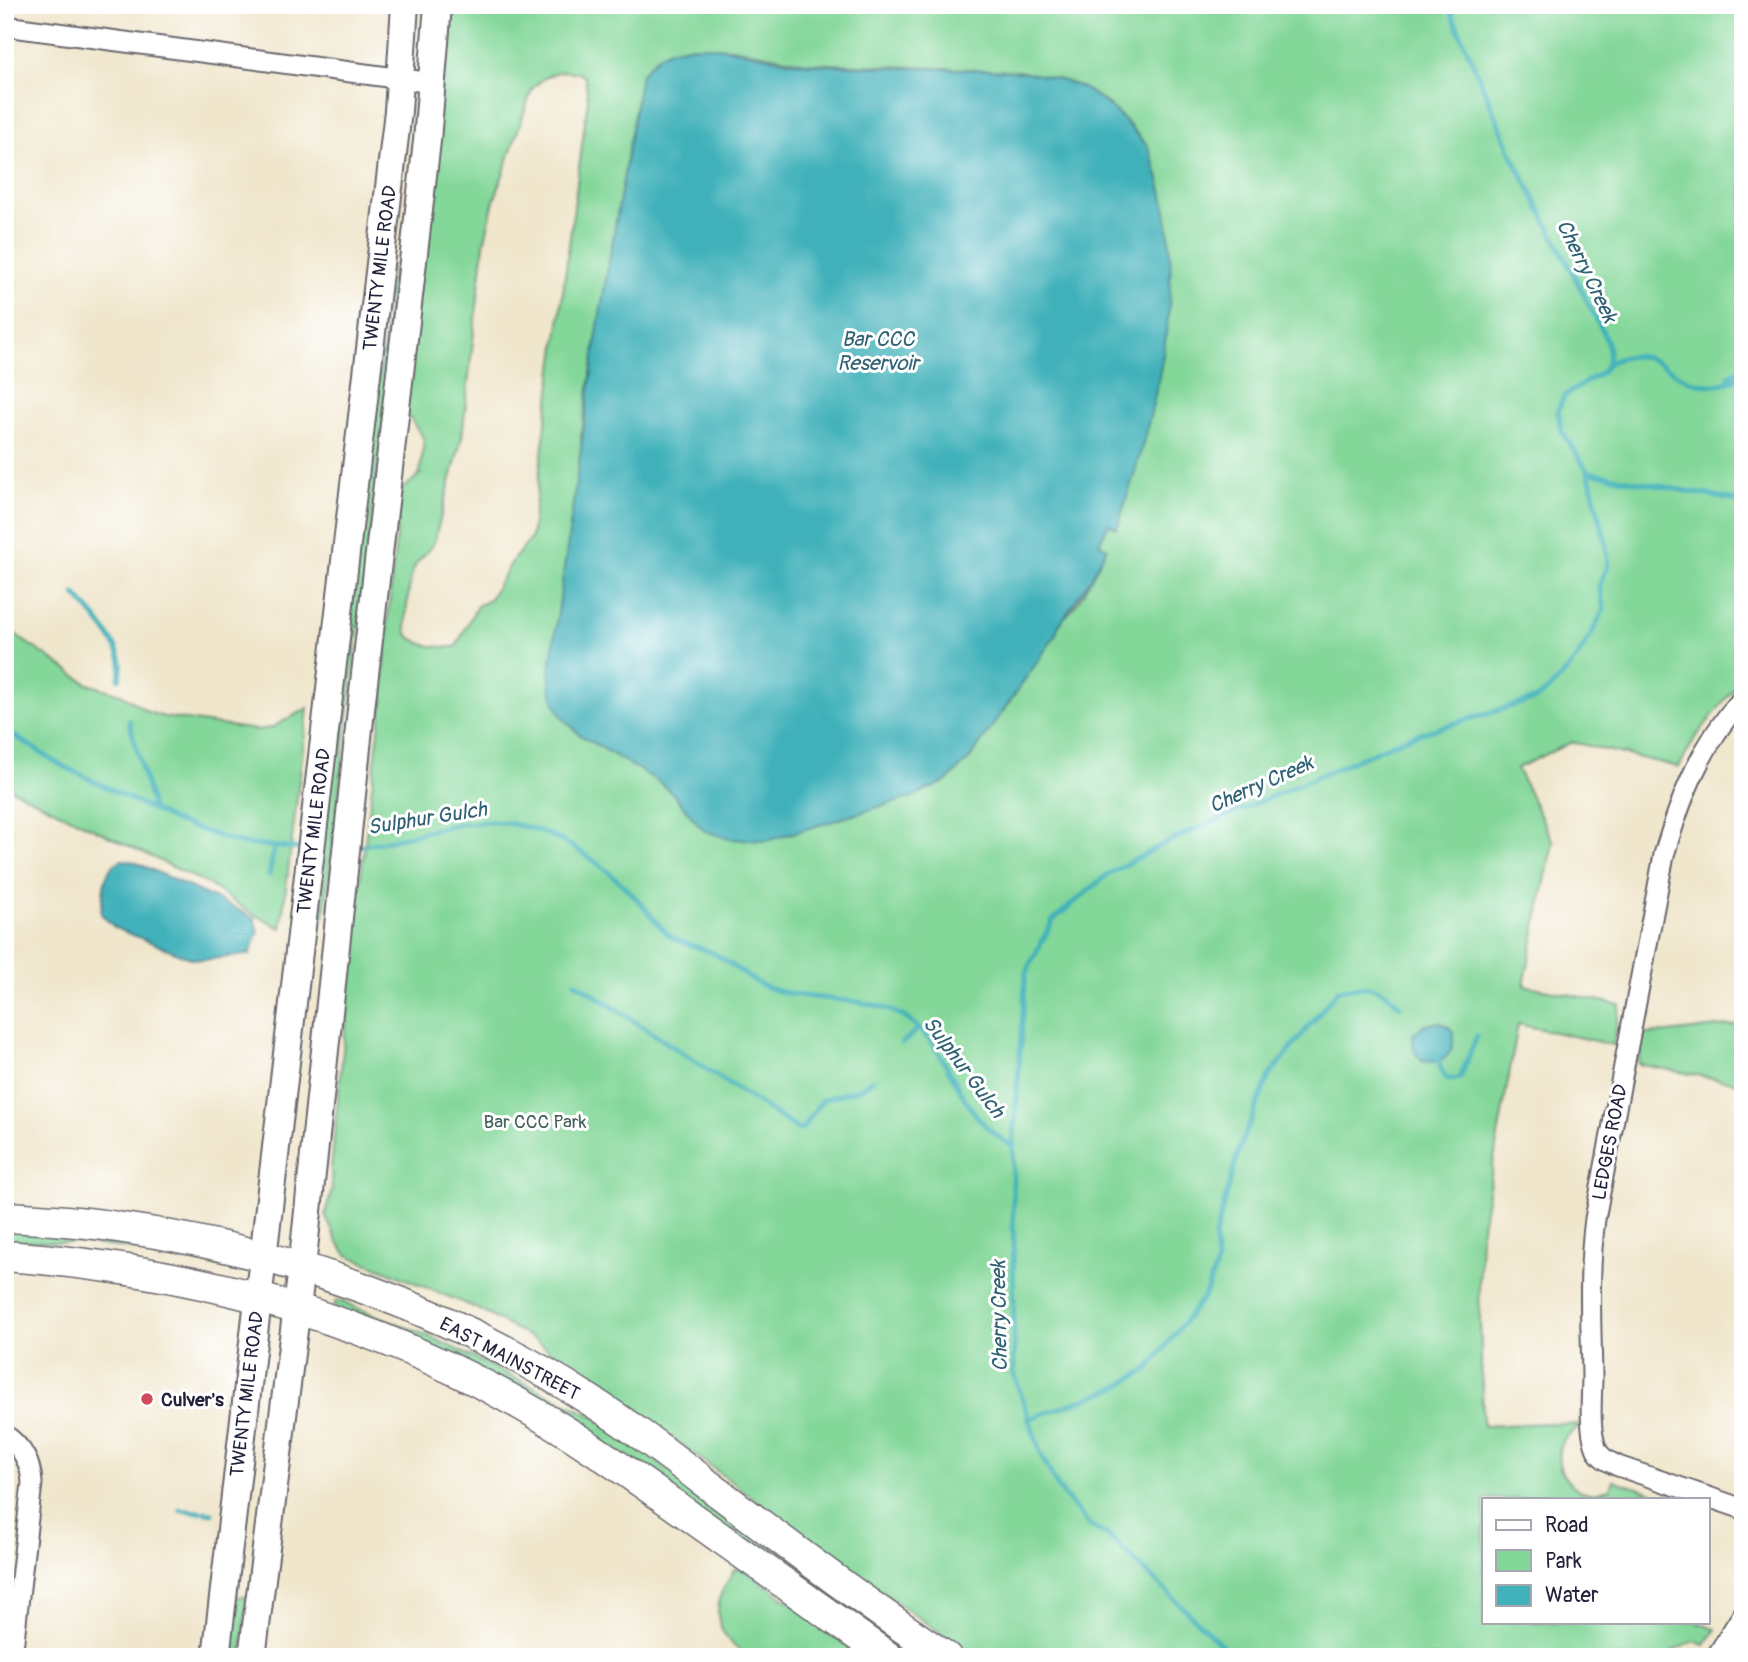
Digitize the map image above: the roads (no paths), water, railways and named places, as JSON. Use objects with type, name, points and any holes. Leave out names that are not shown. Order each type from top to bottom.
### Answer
[{"type":"main road","name":"TWENTY MILE ROAD","points":[[216,1657],[401,79],[405,5]]},
{"type":"main road","name":"TWENTY MILE ROAD","points":[[252,1657],[302,1268],[362,700],[433,83],[438,5]]},
{"type":"main road","name":"EAST MAINSTREET","points":[[5,1217],[129,1228],[188,1239],[302,1268],[429,1315],[559,1381],[635,1431],[946,1657]]},
{"type":"main road","name":"EAST MAINSTREET","points":[[5,1256],[119,1268],[258,1296],[351,1326],[437,1361],[548,1420],[598,1452],[769,1570],[888,1657]]},
{"type":"street","points":[[5,26],[433,83]]},
{"type":"street","name":"LEDGES ROAD","points":[[1743,698],[1720,726],[1696,764],[1680,803],[1664,855],[1599,1194],[1591,1246],[1590,1286],[1593,1425],[1598,1453],[1618,1466],[1743,1509]]},
{"type":"street","points":[[5,1435],[26,1457],[32,1483],[12,1657]]},
{"type":"street","points":[[1716,1657],[1743,1614]]},
{"type":"water","name":"Bar CCC Reservoir","points":[[706,46],[811,64],[1021,72],[1075,85],[1104,102],[1147,145],[1163,195],[1170,242],[1170,291],[1165,340],[1145,438],[1117,528],[1109,524],[1099,543],[1107,548],[1055,636],[971,757],[947,781],[912,797],[766,841],[729,839],[703,830],[674,795],[658,781],[580,735],[561,716],[550,686],[550,669],[598,326],[641,75],[655,59],[669,50]]},
{"type":"water","points":[[122,860],[135,862],[255,919],[258,933],[250,954],[203,960],[190,958],[115,928],[101,914],[102,899],[107,875],[115,863]]},
{"type":"water","points":[[1439,1022],[1454,1033],[1450,1053],[1442,1060],[1422,1061],[1414,1051],[1413,1035],[1422,1026]]},
{"type":"waterway","name":"Cherry Creek","points":[[1234,1657],[1110,1537],[1089,1525],[1059,1489],[1042,1457],[1014,1374],[1013,1146],[1026,972],[1053,920],[1107,875],[1169,841],[1409,737],[1536,699],[1558,681],[1576,659],[1604,609],[1599,586],[1608,566],[1606,543],[1588,472],[1561,430],[1558,410],[1564,396],[1602,372],[1608,363],[1609,349],[1603,332],[1514,159],[1448,5]]},
{"type":"waterway","points":[[1608,363],[1625,357],[1639,356],[1651,359],[1696,383],[1715,385],[1742,378]]},
{"type":"waterway","points":[[1728,382],[1730,375],[1738,370]]},
{"type":"waterway","points":[[1728,382],[1740,374]]},
{"type":"waterway","points":[[1588,472],[1743,502]]},
{"type":"waterway","points":[[75,594],[115,646],[121,665],[119,679]]},
{"type":"waterway","points":[[129,720],[153,810]]},
{"type":"waterway","name":"Sulphur Gulch","points":[[5,730],[59,764],[177,822],[242,844],[304,849]]},
{"type":"waterway","name":"Sulphur Gulch","points":[[355,846],[439,828],[491,822],[512,824],[552,836],[606,870],[669,935],[713,953],[762,985],[798,995],[876,1006],[910,1021],[937,1050],[979,1118],[1013,1146]]},
{"type":"waterway","points":[[269,875],[274,848]]},
{"type":"waterway","points":[[575,982],[799,1130],[822,1100],[862,1088],[872,1080]]},
{"type":"waterway","points":[[1028,1419],[1116,1388],[1148,1369],[1205,1295],[1217,1264],[1215,1237],[1239,1149],[1269,1076],[1338,990],[1372,987],[1385,993],[1400,1006]]},
{"type":"waterway","points":[[902,1043],[918,1029]]},
{"type":"waterway","points":[[1438,1056],[1444,1074],[1450,1079],[1460,1078],[1477,1036]]},
{"type":"waterway","points":[[180,1510],[200,1512]]},
{"type":"waterway","points":[[205,1512],[212,1513]]},
{"type":"place","name":"Culver's","points":[[147,1399]]},
{"type":"park label","name":"Bar CCC Park","points":[[535,1121]]}]
